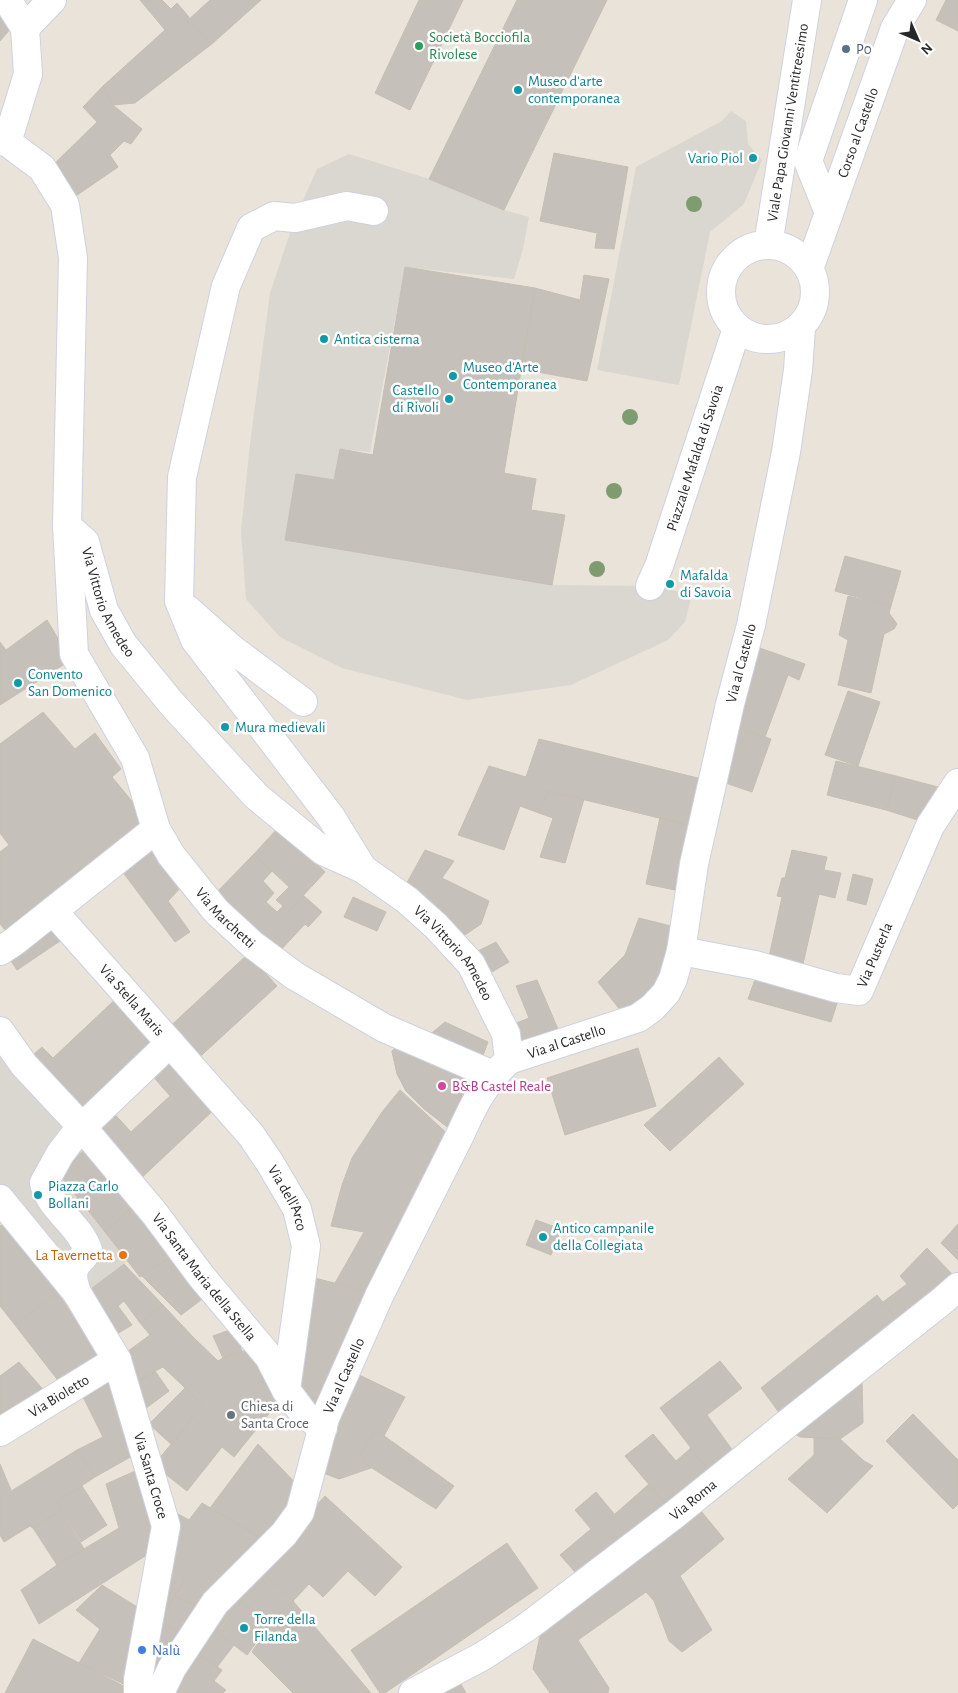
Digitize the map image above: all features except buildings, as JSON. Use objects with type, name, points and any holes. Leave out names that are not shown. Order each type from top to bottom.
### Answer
[{"type":"street","points":[[52,0],[15,9],[28,74],[3,141],[42,168],[65,204],[73,258],[68,526]]},
{"type":"street","name":"Viale Papa Giovanni Ventitreesimo","points":[[768,244],[807,0]]},
{"type":"street","points":[[829,213],[808,161],[863,0]]},
{"type":"street","name":"Corso al Castello","points":[[809,269],[895,28],[912,0]]},
{"type":"street","name":"Via Vittorio Amedeo","points":[[363,869],[331,817],[195,640],[179,600],[182,477],[226,286],[251,228],[274,216],[295,218],[347,206],[374,211]]},
{"type":"street","points":[[768,244],[792,251],[809,269],[815,288],[812,309],[801,327],[786,336],[769,340],[752,337],[737,328],[725,314],[720,297],[722,278],[732,261],[749,249],[768,244]]},
{"type":"street","name":"Via al Castello","points":[[160,1693],[172,1668],[215,1603],[284,1534],[300,1512],[325,1418],[380,1294],[472,1108],[501,1068],[638,1018],[652,1008],[666,993],[673,979],[681,951],[694,864],[728,714],[751,625],[786,452],[798,370],[801,327]]},
{"type":"street","name":"Piazzale Mafalda di Savoia","points":[[650,586],[737,328]]},
{"type":"street","name":"Via Marchetti","points":[[68,526],[74,654],[134,758],[156,829],[171,855],[216,911],[254,945],[295,976],[384,1028],[501,1068]]},
{"type":"street","name":"Via Vittorio Amedeo","points":[[68,526],[86,542],[104,610],[118,635],[172,705],[256,796],[323,851],[363,869],[407,900],[436,926],[471,964],[506,1034],[501,1068]]},
{"type":"street","points":[[179,600],[194,616],[232,649],[303,702]]},
{"type":"street","name":"Via Pusterla","points":[[681,951],[755,965],[836,988],[859,991],[930,826],[958,783]]},
{"type":"street","points":[[0,950],[15,941],[156,829]]},
{"type":"street","name":"Via Stella Maris","points":[[53,911],[170,1043],[82,1127]]},
{"type":"street","name":"Via Santa Maria della Stella","points":[[0,1031],[24,1065],[82,1127],[154,1214],[200,1276],[269,1357],[286,1390],[304,1414],[323,1428]]},
{"type":"street","name":"Via dell'Arco","points":[[170,1043],[251,1135],[297,1209],[306,1246],[286,1390]]},
{"type":"street","points":[[78,1296],[73,1275],[76,1265],[88,1250],[75,1228],[46,1192],[44,1183],[60,1154],[82,1127]]},
{"type":"street","points":[[0,1199],[78,1296]]},
{"type":"street","name":"Via Roma","points":[[413,1693],[483,1656],[526,1627],[674,1515],[958,1287]]},
{"type":"street","name":"Via Santa Croce","points":[[78,1296],[118,1360],[166,1526],[138,1679],[138,1693]]},
{"type":"street","name":"Via Bioletto","points":[[0,1432],[118,1360]]},
{"type":"shaded area","points":[[731,111],[746,121],[748,144],[762,160],[744,204],[710,232],[679,385],[597,370],[636,167],[722,121]]},
{"type":"shaded area","points":[[349,154],[429,179],[504,210],[529,217],[523,249],[514,279],[405,267],[370,452],[340,449],[334,480],[296,474],[285,540],[552,585],[650,586],[692,594],[685,622],[668,640],[571,685],[467,700],[342,668],[280,637],[246,599],[241,531],[250,444],[270,293],[295,218],[317,169]]},
{"type":"shaded area","name":"Piazza Carlo Bollani","points":[[0,1046],[46,1102],[82,1151],[59,1174],[127,1261],[68,1309],[0,1215]]},
{"type":"place","name":"Società Bocciofila Rivolese","points":[[419,46]]},
{"type":"place","name":"P0","points":[[846,49]]},
{"type":"place","name":"Museo d'arte contemporanea","points":[[518,90]]},
{"type":"place","name":"Vario Piol","points":[[753,158]]},
{"type":"place","name":"Antica cisterna","points":[[324,339]]},
{"type":"place","name":"Museo d'Arte Contemporanea","points":[[453,376]]},
{"type":"place","name":"Castello di Rivoli","points":[[449,399]]},
{"type":"place","name":"Mafalda di Savoia","points":[[670,584]]},
{"type":"place","name":"Convento San Domenico","points":[[18,683]]},
{"type":"place","name":"Mura medievali","points":[[225,727]]},
{"type":"place","name":"B&B Castel Reale","points":[[442,1086]]},
{"type":"place","name":"Piazza Carlo Bollani","points":[[38,1195]]},
{"type":"place","name":"Antico campanile della Collegiata","points":[[543,1237]]},
{"type":"place","name":"La Tavernetta","points":[[123,1255]]},
{"type":"place","name":"Chiesa di Santa Croce","points":[[231,1415]]},
{"type":"place","name":"Torre della Filanda","points":[[244,1628]]},
{"type":"place","name":"Nalù","points":[[142,1650]]}]
